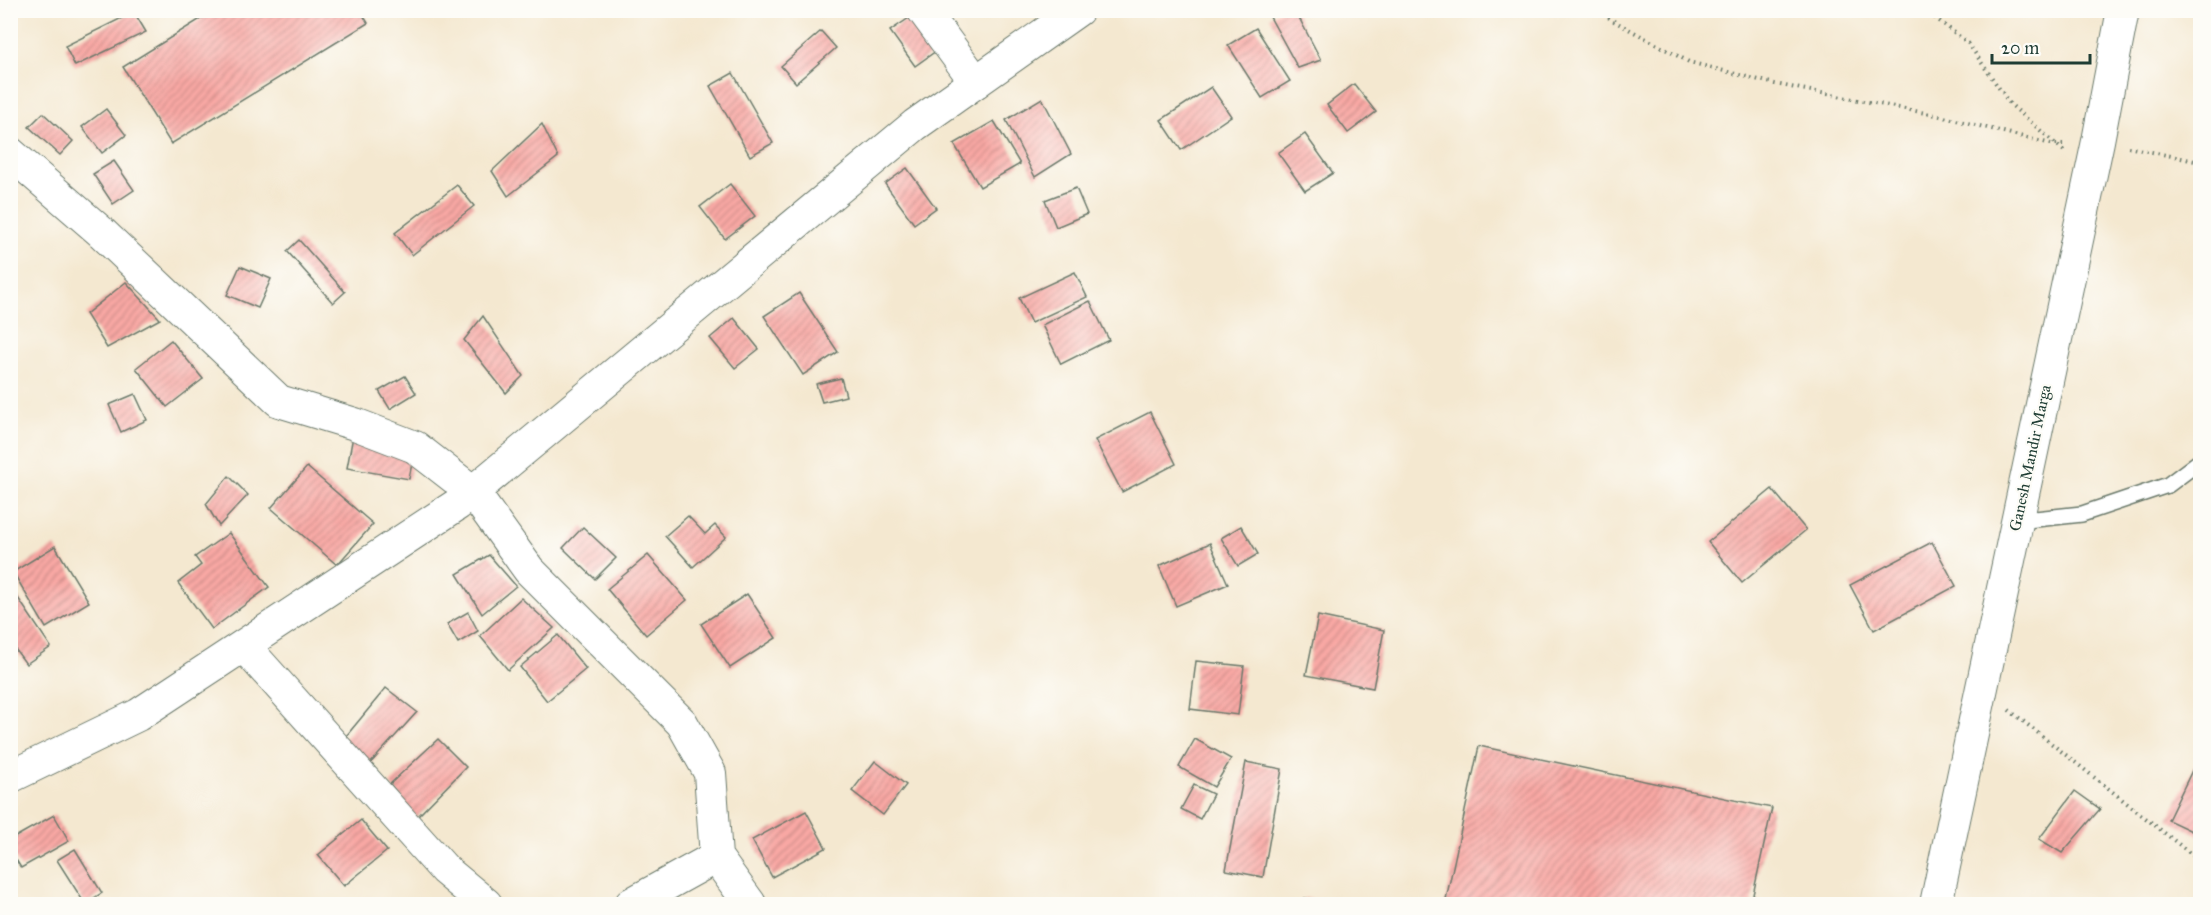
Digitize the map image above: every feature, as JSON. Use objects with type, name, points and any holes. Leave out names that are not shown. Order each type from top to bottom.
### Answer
[{"type":"street","points":[[923,10],[976,82]]},
{"type":"street","points":[[10,777],[138,715],[458,504],[905,132],[1078,10]]},
{"type":"street","name":"Ganesh Mandir Marga","points":[[1936,904],[2098,141],[2123,10]]},
{"type":"street","points":[[10,153],[100,231],[279,401],[355,424],[415,447],[473,492],[529,570],[682,723],[710,773],[716,857],[750,904]]},
{"type":"street","points":[[243,646],[445,870],[486,904]]},
{"type":"street","points":[[631,904],[716,857]]},
{"type":"lane","points":[[2017,521],[2082,514],[2168,485],[2200,461]]},
{"type":"path","points":[[1599,10],[1612,20],[1689,62],[1775,84],[1894,106],[2056,144],[2098,141],[2200,162]]},
{"type":"path","points":[[1925,10],[1968,43],[2010,104],[2071,157],[2089,181]]},
{"type":"path","points":[[1982,689],[2200,861]]},
{"type":"building","points":[[215,10],[360,10],[368,23],[171,144],[123,67]]},
{"type":"building","points":[[1281,10],[1295,10],[1321,60],[1298,68],[1270,17]]},
{"type":"building","points":[[134,12],[146,32],[75,66],[65,46]]},
{"type":"building","points":[[915,14],[940,48],[915,66],[890,31]]},
{"type":"building","points":[[1256,28],[1290,81],[1262,98],[1228,45]]},
{"type":"building","points":[[821,31],[836,48],[796,83],[781,66]]},
{"type":"building","points":[[733,73],[773,143],[750,156],[710,86]]},
{"type":"building","points":[[1354,84],[1376,112],[1348,133],[1327,105]]},
{"type":"building","points":[[1211,87],[1231,116],[1181,150],[1161,120]]},
{"type":"building","points":[[1042,98],[1071,154],[1035,177],[1006,120]]},
{"type":"building","points":[[106,109],[126,135],[102,153],[82,127]]},
{"type":"building","points":[[43,113],[73,141],[60,155],[29,127]]},
{"type":"building","points":[[994,121],[1020,164],[980,187],[954,144]]},
{"type":"building","points":[[542,124],[558,157],[508,196],[492,171]]},
{"type":"building","points":[[1305,134],[1333,173],[1305,191],[1278,153]]},
{"type":"building","points":[[114,161],[134,190],[113,204],[93,174]]},
{"type":"building","points":[[907,168],[936,208],[914,224],[885,184]]},
{"type":"building","points":[[730,184],[755,216],[725,239],[700,207]]},
{"type":"building","points":[[457,185],[474,206],[412,255],[395,233]]},
{"type":"building","points":[[1076,188],[1087,214],[1056,227],[1045,200]]},
{"type":"building","points":[[299,240],[345,292],[333,303],[287,251]]},
{"type":"building","points":[[240,266],[271,279],[258,308],[227,295]]},
{"type":"building","points":[[1075,272],[1087,297],[1031,323],[1019,298]]},
{"type":"building","points":[[126,282],[160,319],[107,348],[86,314]]},
{"type":"building","points":[[799,293],[838,352],[803,375],[764,316]]},
{"type":"building","points":[[1090,301],[1109,340],[1061,364],[1042,325]]},
{"type":"building","points":[[483,316],[523,376],[506,393],[464,340]]},
{"type":"building","points":[[734,318],[759,349],[735,368],[710,338]]},
{"type":"building","points":[[171,340],[203,379],[167,407],[136,368]]},
{"type":"building","points":[[405,376],[416,393],[390,409],[379,391]]},
{"type":"building","points":[[841,378],[846,396],[822,402],[816,384]]},
{"type":"building","points":[[135,394],[147,420],[121,432],[109,405]]},
{"type":"building","points":[[1150,412],[1176,464],[1122,492],[1095,440]]},
{"type":"building","points":[[353,436],[415,447],[409,479],[347,468]]},
{"type":"building","points":[[307,467],[373,524],[337,565],[271,508]]},
{"type":"building","points":[[229,476],[248,495],[219,526],[206,504]]},
{"type":"building","points":[[1772,489],[1806,530],[1742,583],[1708,542]]},
{"type":"building","points":[[688,516],[705,534],[715,525],[726,537],[693,567],[665,536]]},
{"type":"building","points":[[1241,526],[1258,554],[1238,566],[1221,538]]},
{"type":"building","points":[[583,527],[616,558],[595,579],[563,548]]},
{"type":"building","points":[[229,533],[269,587],[212,629],[178,583],[201,565],[195,557]]},
{"type":"building","points":[[1932,542],[1956,586],[1874,630],[1850,585]]},
{"type":"building","points":[[1210,543],[1228,584],[1176,606],[1159,566]]},
{"type":"building","points":[[55,546],[89,602],[46,628],[13,572]]},
{"type":"building","points":[[489,555],[516,586],[482,614],[457,574]]},
{"type":"building","points":[[648,555],[687,600],[646,635],[607,589]]},
{"type":"building","points":[[10,586],[51,647],[26,664],[10,642]]},
{"type":"building","points":[[747,594],[776,638],[730,668],[701,624]]},
{"type":"building","points":[[521,598],[554,628],[508,670],[480,636]]},
{"type":"building","points":[[468,612],[478,631],[458,643],[447,624]]},
{"type":"building","points":[[1318,616],[1384,630],[1373,688],[1306,675]]},
{"type":"building","points":[[558,635],[586,669],[547,701],[520,667]]},
{"type":"building","points":[[1196,661],[1244,666],[1238,715],[1190,709]]},
{"type":"building","points":[[386,688],[417,712],[368,766],[342,741]]},
{"type":"building","points":[[438,739],[466,767],[416,818],[390,784]]},
{"type":"building","points":[[1195,739],[1231,759],[1214,787],[1179,767]]},
{"type":"building","points":[[1479,746],[1772,808],[1751,904],[1445,904]]},
{"type":"building","points":[[2200,754],[2200,835],[2168,820]]},
{"type":"building","points":[[875,761],[906,785],[883,815],[852,791]]},
{"type":"building","points":[[1246,762],[1282,769],[1263,877],[1226,870]]},
{"type":"building","points":[[1194,785],[1213,794],[1200,819],[1181,809]]},
{"type":"building","points":[[2075,791],[2100,809],[2062,853],[2039,839]]},
{"type":"building","points":[[806,811],[826,848],[772,877],[752,840]]},
{"type":"building","points":[[54,815],[69,841],[21,868],[10,850],[10,840]]},
{"type":"building","points":[[361,820],[387,851],[344,886],[318,855]]},
{"type":"building","points":[[75,849],[102,893],[85,904],[57,860]]},
{"type":"building","points":[[1304,898],[1331,903],[1331,904],[1302,904]]}]
